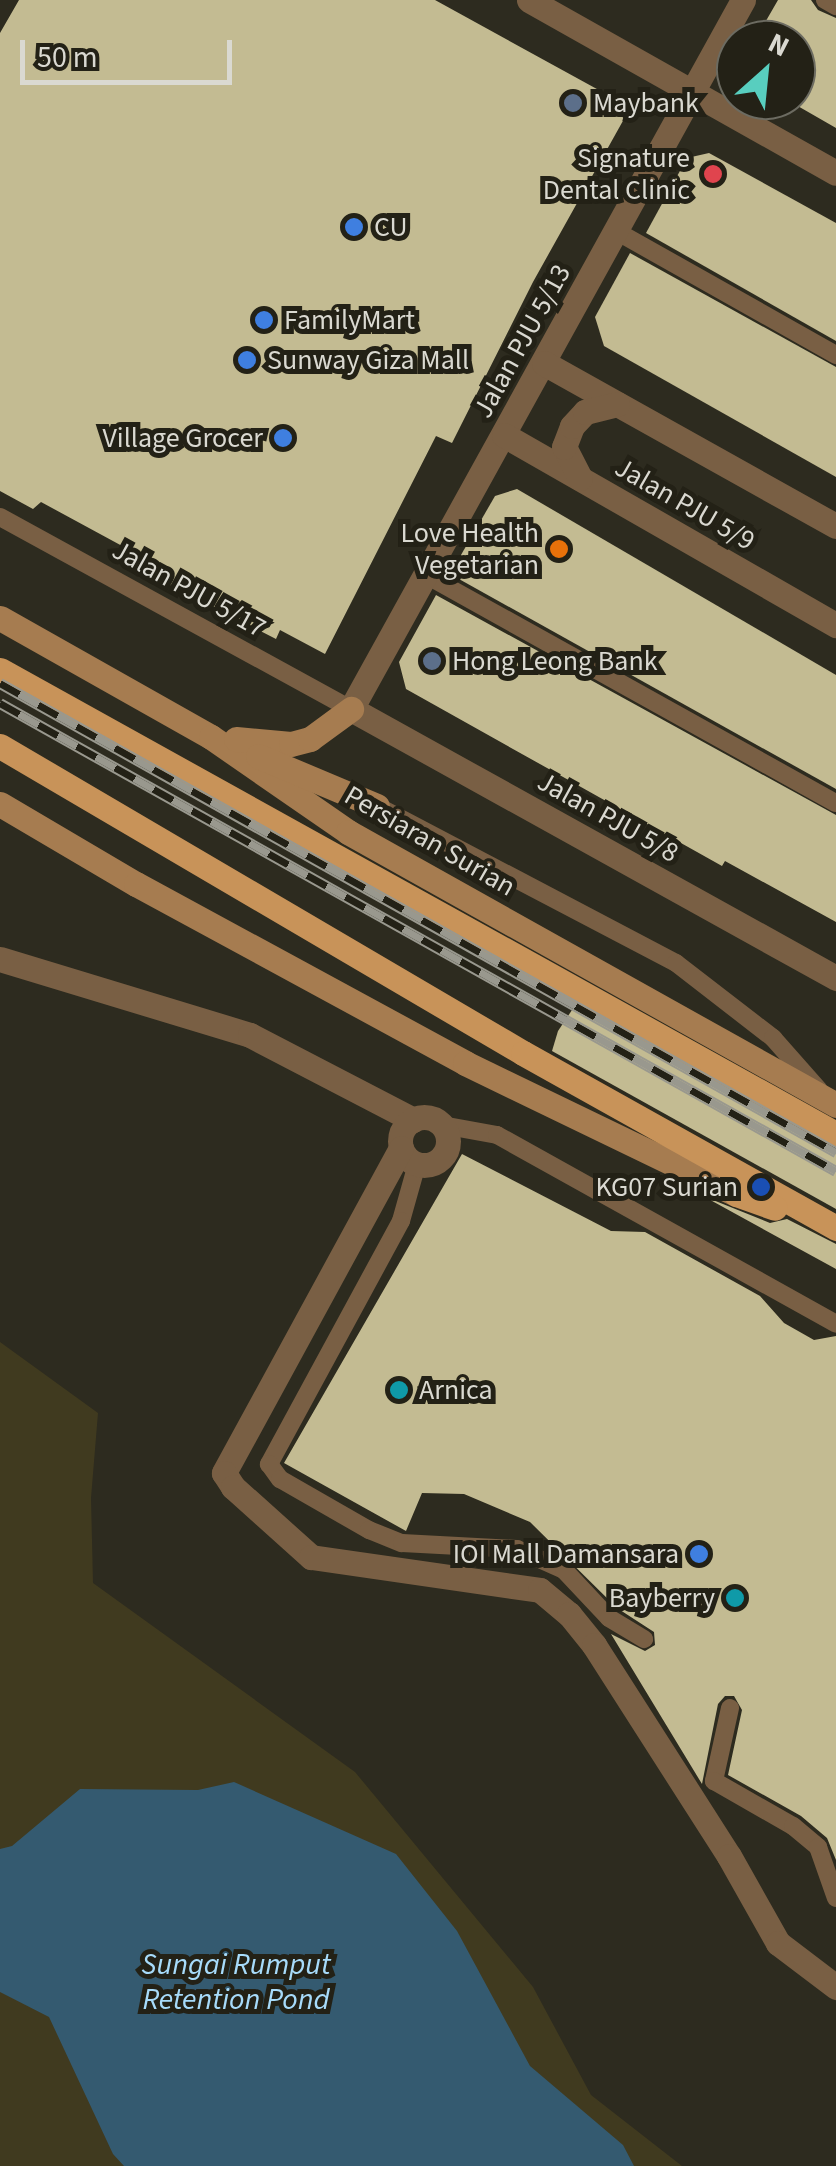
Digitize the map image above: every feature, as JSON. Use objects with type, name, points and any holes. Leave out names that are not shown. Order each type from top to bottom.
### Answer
[{"type":"main road","name":"Persiaran Surian","points":[[0,618],[212,736],[348,832],[830,1100]]},
{"type":"main road","name":"Persiaran Surian","points":[[0,670],[836,1134]]},
{"type":"main road","points":[[212,736],[291,744],[310,739],[351,709]]},
{"type":"main road","points":[[212,736],[377,806]]},
{"type":"main road","points":[[0,746],[523,1053],[836,1229]]},
{"type":"main road","points":[[0,804],[136,884],[465,1063],[736,1194],[836,1229]]},
{"type":"street","points":[[529,0],[560,7],[692,92],[836,173]]},
{"type":"street","name":"Jalan PJU 5/13","points":[[351,709],[743,0]]},
{"type":"street","name":"Jalan PJU 5/9","points":[[544,363],[836,526]]},
{"type":"street","points":[[580,478],[564,447],[572,426],[585,412],[617,404]]},
{"type":"street","name":"Jalan PJU 5/9","points":[[504,435],[836,625]]},
{"type":"street","name":"Jalan PJU 5/8","points":[[351,709],[836,978]]},
{"type":"street","points":[[0,960],[76,979],[250,1035],[413,1120]]},
{"type":"street","points":[[409,1156],[433,1164],[445,1154],[449,1139],[442,1125],[428,1117],[413,1120],[402,1131],[409,1156],[230,1454],[224,1473],[258,1512],[312,1557],[540,1590],[594,1645],[729,1856],[778,1942],[836,1986]]},
{"type":"lane","points":[[826,0],[836,6]]},
{"type":"lane","points":[[616,231],[836,355]]},
{"type":"lane","name":"Jalan PJU 5/17","points":[[0,517],[351,709]]},
{"type":"lane","points":[[426,575],[836,803]]},
{"type":"lane","points":[[377,806],[676,962],[773,1038],[830,1100]]},
{"type":"lane","points":[[442,1125],[497,1135],[836,1324]]},
{"type":"lane","points":[[409,1156],[401,1222],[268,1464],[280,1479],[369,1530],[402,1543],[517,1549],[564,1570],[609,1618],[644,1639]]},
{"type":"lane","points":[[730,1708],[714,1780],[793,1826],[818,1847],[836,1898]]},
{"type":"shaded area","name":"Sungai Rumput Retention Pond","points":[[0,1342],[98,1413],[91,1498],[93,1583],[355,1772],[533,1987],[591,2095],[682,2166],[0,2166]]},
{"type":"water","name":"Sungai Rumput Retention Pond","points":[[234,1782],[396,1854],[457,1931],[530,2066],[623,2145],[634,2166],[124,2166],[113,2154],[49,2017],[0,1992],[0,1849],[12,1846],[80,1789],[198,1790]]},
{"type":"building","name":"Sunway Giza Mall","points":[[19,0],[435,0],[606,94],[624,119],[533,282],[452,443],[436,436],[325,654],[280,630],[276,639],[119,559],[124,547],[41,502],[33,509],[0,491],[0,33]]},
{"type":"building","points":[[778,0],[811,0],[818,10],[836,18],[836,128],[816,116],[816,20],[766,20]]},
{"type":"building","points":[[709,153],[836,223],[836,341],[646,233],[687,158]]},
{"type":"building","points":[[630,253],[836,367],[836,477],[604,346],[595,317]]},
{"type":"building","points":[[517,489],[836,675],[836,789],[450,574],[495,496]]},
{"type":"building","points":[[436,595],[836,815],[836,922],[725,861],[722,866],[406,689],[399,662]]},
{"type":"building","points":[[574,1007],[836,1150],[836,1209],[552,1051],[558,1031]]},
{"type":"building","name":"IOI Mall Damansara","points":[[462,1154],[611,1231],[645,1232],[760,1296],[784,1323],[814,1340],[836,1336],[836,1860],[827,1838],[801,1816],[728,1775],[742,1710],[734,1696],[725,1696],[718,1704],[702,1784],[611,1634],[645,1651],[655,1645],[654,1632],[617,1608],[530,1522],[464,1494],[422,1493],[406,1531],[284,1463]]},
{"type":"building","points":[[703,1196],[770,1223],[787,1219],[836,1244],[836,1269]]},
{"type":"railway","points":[[0,683],[836,1152]]},
{"type":"railway","points":[[0,703],[836,1171]]},
{"type":"place","name":"Maybank","points":[[573,103]]},
{"type":"place","name":"Signature Dental Clinic","points":[[713,174]]},
{"type":"place","name":"CU","points":[[354,227]]},
{"type":"place","name":"FamilyMart","points":[[264,320]]},
{"type":"place","name":"Sunway Giza Mall","points":[[247,360]]},
{"type":"place","name":"Village Grocer","points":[[283,438]]},
{"type":"place","name":"Love Health Vegetarian","points":[[559,549]]},
{"type":"place","name":"Hong Leong Bank","points":[[432,661]]},
{"type":"place","name":"KG07 Surian","points":[[761,1187]]},
{"type":"place","name":"Arnica","points":[[399,1390]]},
{"type":"place","name":"IOI Mall Damansara","points":[[699,1554]]},
{"type":"place","name":"Bayberry","points":[[735,1598]]}]
